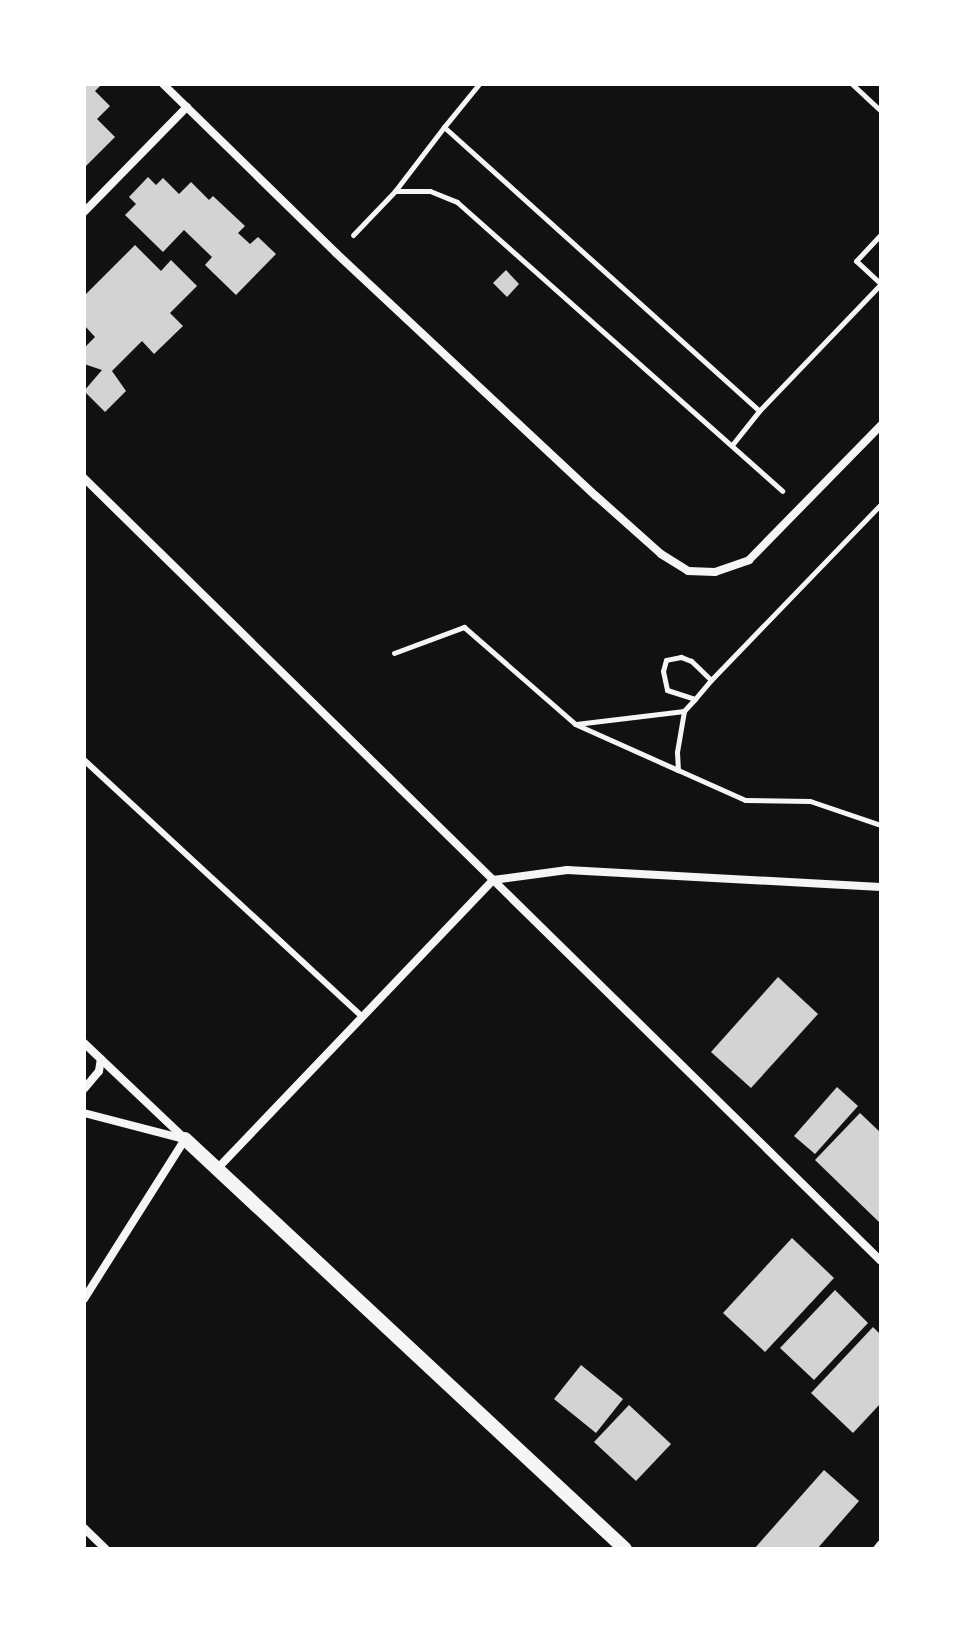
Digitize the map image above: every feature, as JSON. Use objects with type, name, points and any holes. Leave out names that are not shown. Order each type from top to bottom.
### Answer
[{"type":"street","points":[[163,84],[336,253],[596,496],[661,554],[688,571],[715,572],[749,560],[881,425]]},
{"type":"street","points":[[84,212],[187,107]]},
{"type":"street","points":[[84,478],[881,1261]]},
{"type":"street","points":[[217,1169],[493,880],[567,870],[881,887]]},
{"type":"street","points":[[84,1043],[625,1549]]},
{"type":"street","points":[[84,1089],[99,1071],[101,1059]]},
{"type":"street","points":[[84,1113],[185,1139]]},
{"type":"street","points":[[84,1299],[185,1139]]},
{"type":"street","points":[[84,1528],[106,1549]]},
{"type":"street","points":[[877,1549],[881,1544]]},
{"type":"lane","points":[[84,760],[361,1016]]},
{"type":"path","points":[[336,253],[395,191],[479,84]]},
{"type":"path","points":[[852,84],[881,111]]},
{"type":"path","points":[[444,127],[759,411]]},
{"type":"path","points":[[395,191],[430,191],[457,202],[799,507]]},
{"type":"path","points":[[732,445],[759,411],[881,284],[856,261],[881,234]]},
{"type":"path","points":[[678,770],[677,752],[684,711],[881,504]]},
{"type":"path","points":[[394,653],[464,627],[575,724],[745,800],[810,801],[881,825]]},
{"type":"path","points":[[695,699],[667,690],[663,671],[666,660],[681,657],[691,661],[711,680]]},
{"type":"path","points":[[575,724],[684,711]]},
{"type":"building","points":[[84,84],[102,84],[95,91],[110,106],[97,119],[115,137],[84,168]]},
{"type":"building","points":[[148,177],[156,185],[163,178],[179,194],[191,182],[209,200],[213,196],[245,226],[238,233],[250,244],[258,237],[276,254],[236,295],[205,265],[212,257],[184,230],[163,252],[125,215],[136,204],[129,197]]},
{"type":"building","points":[[135,245],[161,271],[171,260],[197,286],[170,313],[183,326],[154,354],[142,341],[112,371],[126,391],[105,412],[84,391],[102,370],[84,364],[84,348],[95,337],[84,325],[84,296]]},
{"type":"building","points":[[506,270],[519,284],[507,297],[493,283]]},
{"type":"building","points":[[778,977],[818,1014],[751,1088],[711,1052]]},
{"type":"building","points":[[837,1087],[858,1106],[815,1154],[794,1136]]},
{"type":"building","points":[[860,1113],[881,1133],[879,1222],[815,1160]]},
{"type":"building","points":[[792,1238],[834,1278],[765,1352],[723,1313]]},
{"type":"building","points":[[835,1290],[868,1323],[814,1380],[780,1348]]},
{"type":"building","points":[[873,1327],[881,1335],[881,1403],[853,1433],[811,1393]]},
{"type":"building","points":[[581,1365],[623,1399],[596,1433],[554,1399]]},
{"type":"building","points":[[629,1405],[671,1444],[636,1481],[594,1442]]},
{"type":"building","points":[[824,1470],[859,1501],[817,1549],[754,1549]]}]
